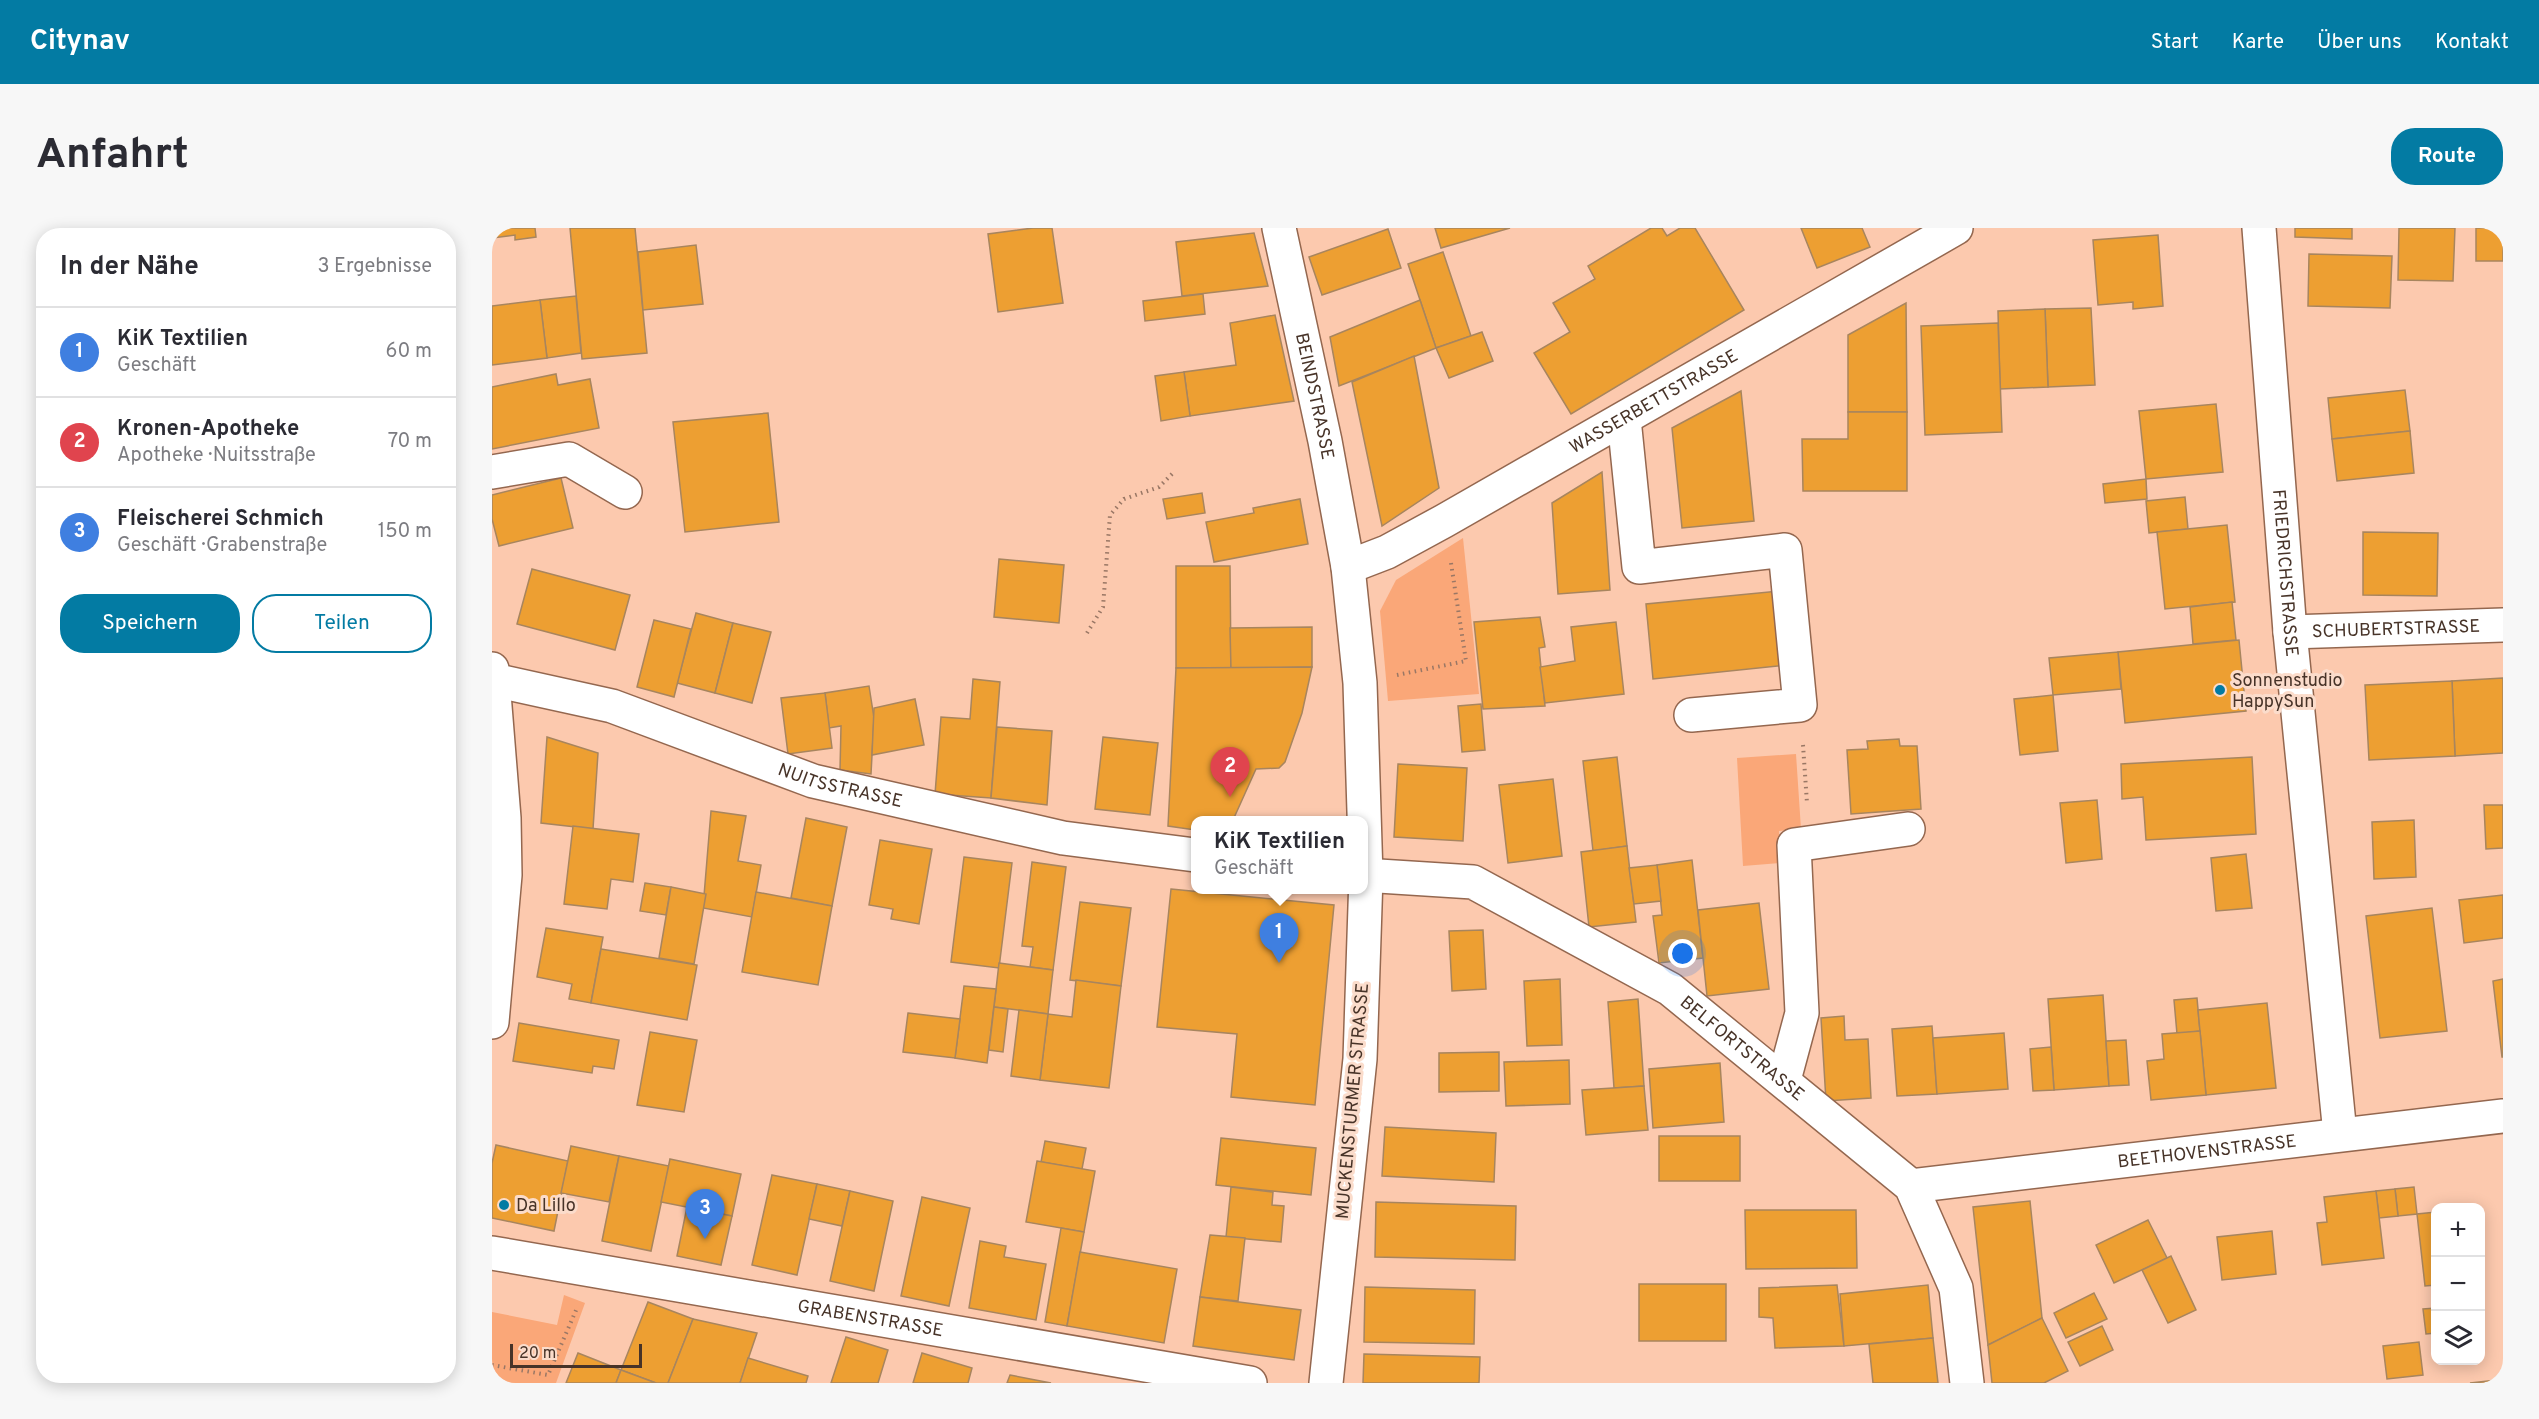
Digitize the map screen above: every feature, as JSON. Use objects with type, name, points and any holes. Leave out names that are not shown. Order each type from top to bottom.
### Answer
[{"type":"street","name":"BEINDSTRASSE","points":[[1279,228],[1325,441],[1348,567]]},
{"type":"street","name":"WASSERBETTSTRASSE","points":[[1348,567],[1387,552],[1444,521],[1956,228]]},
{"type":"street","name":"FRIEDRICHSTRASSE","points":[[2259,228],[2290,632],[2340,1134]]},
{"type":"street","points":[[1623,419],[1639,567],[1785,550],[1800,705],[1691,715]]},
{"type":"street","points":[[492,472],[569,459],[626,492]]},
{"type":"street","name":"MUCKENSTURMER STRASSE","points":[[1348,567],[1360,683],[1363,816]]},
{"type":"street","name":"SCHUBERTSTRASSE","points":[[2290,632],[2503,625]]},
{"type":"street","points":[[493,675],[504,818],[505,876],[494,1002]]},
{"type":"street","name":"NUITSSTRASSE","points":[[493,675],[612,706],[813,781],[1063,838],[1191,854]]},
{"type":"street","points":[[1784,1080],[1802,1013],[1794,845],[1908,829]]},
{"type":"street","name":"BELFORTSTRASSE","points":[[1368,875],[1473,882],[1670,989],[1911,1186],[1956,1288],[1967,1383]]},
{"type":"street","name":"MUCKENSTURMER STRASSE","points":[[1326,1383],[1360,1059],[1364,894]]},
{"type":"street","name":"BEETHOVENSTRASSE","points":[[1911,1186],[2503,1116]]},
{"type":"street","name":"GRABENSTRASSE","points":[[492,1253],[1250,1383]]},
{"type":"path","points":[[1087,633],[1103,607],[1110,515],[1124,499],[1159,487],[1175,471]]},
{"type":"path","points":[[1360,683],[1466,661],[1444,521]]},
{"type":"path","points":[[1800,705],[1809,843]]},
{"type":"path","points":[[492,1365],[548,1374],[593,1271]]},
{"type":"shaded area","points":[[1463,538],[1479,694],[1388,701],[1380,611],[1396,580]]},
{"type":"shaded area","points":[[1796,754],[1801,829],[1779,831],[1780,863],[1743,866],[1737,758]]},
{"type":"shaded area","points":[[564,1295],[585,1303],[556,1383],[507,1383],[492,1378],[492,1312],[557,1325]]},
{"type":"building","points":[[492,228],[535,228],[536,237],[515,240],[515,235],[492,238]]},
{"type":"building","points":[[570,228],[635,228],[647,353],[582,359]]},
{"type":"building","points":[[1052,228],[1063,303],[998,312],[988,234]]},
{"type":"building","points":[[1435,228],[1510,228],[1441,248]]},
{"type":"building","points":[[1651,228],[1662,228],[1667,236],[1680,228],[1695,228],[1744,310],[1571,414],[1534,353],[1570,332],[1553,303],[1595,279],[1588,266]]},
{"type":"building","points":[[1801,228],[1862,228],[1870,247],[1817,268]]},
{"type":"building","points":[[2295,228],[2352,228],[2352,239],[2295,237]]},
{"type":"building","points":[[2399,228],[2455,228],[2453,281],[2398,280]]},
{"type":"building","points":[[2476,228],[2503,228],[2503,261],[2476,261]]},
{"type":"building","points":[[1388,229],[1401,268],[1322,295],[1309,257]]},
{"type":"building","points":[[1254,233],[1268,286],[1182,296],[1176,242]]},
{"type":"building","points":[[2158,235],[2163,306],[2133,309],[2133,302],[2098,305],[2093,240]]},
{"type":"building","points":[[696,245],[703,304],[643,310],[638,252]]},
{"type":"building","points":[[1443,252],[1471,336],[1436,348],[1408,264]]},
{"type":"building","points":[[2309,254],[2392,256],[2390,308],[2308,306]]},
{"type":"building","points":[[1203,294],[1205,314],[1145,321],[1143,301]]},
{"type":"building","points":[[576,296],[581,353],[547,358],[540,300]]},
{"type":"building","points":[[540,300],[547,358],[492,365],[492,306]]},
{"type":"building","points":[[1420,300],[1436,348],[1339,386],[1330,337]]},
{"type":"building","points":[[1906,303],[1907,412],[1848,412],[1848,335]]},
{"type":"building","points":[[2091,308],[2095,385],[2048,387],[2045,309]]},
{"type":"building","points":[[2045,309],[2048,387],[2000,389],[1998,311]]},
{"type":"building","points":[[1275,315],[1294,401],[1190,416],[1184,372],[1236,365],[1230,323]]},
{"type":"building","points":[[1998,323],[2002,432],[1925,435],[1921,326]]},
{"type":"building","points":[[1482,332],[1493,361],[1449,378],[1436,348]]},
{"type":"building","points":[[1414,356],[1439,488],[1382,526],[1352,382]]},
{"type":"building","points":[[1184,372],[1190,416],[1161,421],[1155,376]]},
{"type":"building","points":[[556,374],[558,385],[590,379],[599,428],[492,449],[492,387]]},
{"type":"building","points":[[2405,390],[2410,431],[2332,439],[2328,398]]},
{"type":"building","points":[[1741,391],[1754,521],[1682,528],[1672,428]]},
{"type":"building","points":[[2216,404],[2223,472],[2146,479],[2139,411]]},
{"type":"building","points":[[1848,412],[1907,412],[1907,491],[1803,491],[1802,439],[1848,439]]},
{"type":"building","points":[[768,413],[779,522],[685,532],[673,422]]},
{"type":"building","points":[[2410,431],[2414,473],[2337,481],[2332,439]]},
{"type":"building","points":[[1602,472],[1610,590],[1558,594],[1552,503]]},
{"type":"building","points":[[561,478],[573,528],[499,546],[492,519],[492,495]]},
{"type":"building","points":[[2146,479],[2147,499],[2105,503],[2103,484]]},
{"type":"building","points":[[1202,493],[1205,513],[1167,519],[1163,499]]},
{"type":"building","points":[[2185,497],[2188,529],[2149,533],[2146,501]]},
{"type":"building","points":[[1300,499],[1308,544],[1214,562],[1206,522],[1254,513],[1253,508]]},
{"type":"building","points":[[2227,525],[2235,602],[2165,609],[2157,532]]},
{"type":"building","points":[[2363,532],[2438,533],[2437,596],[2363,595]]},
{"type":"building","points":[[999,559],[1064,565],[1059,623],[994,617]]},
{"type":"building","points":[[1176,566],[1230,566],[1231,669],[1176,668]]},
{"type":"building","points":[[532,569],[630,595],[615,650],[517,624]]},
{"type":"building","points":[[1779,591],[1787,665],[1653,679],[1646,604]]},
{"type":"building","points":[[2232,602],[2236,640],[2193,644],[2190,607]]},
{"type":"building","points":[[696,613],[733,623],[715,693],[677,683]]},
{"type":"building","points":[[1540,617],[1545,647],[1539,648],[1545,706],[1483,709],[1474,622]]},
{"type":"building","points":[[654,620],[691,629],[674,697],[637,687]]},
{"type":"building","points":[[1616,622],[1624,694],[1545,703],[1540,667],[1575,661],[1571,627]]},
{"type":"building","points":[[733,623],[771,632],[752,703],[715,693]]},
{"type":"building","points":[[1312,627],[1312,667],[1231,669],[1230,628]]},
{"type":"building","points":[[2239,640],[2246,711],[2125,723],[2118,652]]},
{"type":"building","points":[[2118,652],[2121,689],[2053,695],[2049,658]]},
{"type":"building","points":[[1312,667],[1302,713],[1285,762],[1279,768],[1256,769],[1235,816],[1191,816],[1191,829],[1168,826],[1176,668]]},
{"type":"building","points":[[2503,678],[2503,753],[2455,756],[2452,681]]},
{"type":"building","points":[[973,679],[1000,682],[991,798],[935,794],[941,717],[970,719]]},
{"type":"building","points":[[2452,681],[2455,756],[2369,760],[2365,685]]},
{"type":"building","points":[[869,686],[874,718],[871,774],[840,770],[841,726],[829,728],[825,693]]},
{"type":"building","points":[[825,693],[832,748],[788,754],[781,698]]},
{"type":"building","points":[[2053,695],[2058,751],[2020,755],[2014,699]]},
{"type":"building","points":[[915,699],[924,745],[872,755],[874,708]]},
{"type":"building","points":[[1481,704],[1485,750],[1462,752],[1458,706]]},
{"type":"building","points":[[997,727],[1052,731],[1047,805],[991,798]]},
{"type":"building","points":[[547,737],[598,753],[593,829],[541,823]]},
{"type":"building","points":[[1103,737],[1158,743],[1150,815],[1095,809]]},
{"type":"building","points":[[1899,739],[1900,746],[1917,746],[1921,809],[1851,814],[1847,750],[1868,749],[1867,741]]},
{"type":"building","points":[[1617,757],[1627,846],[1593,851],[1583,761]]},
{"type":"building","points":[[2252,757],[2256,834],[2146,840],[2143,797],[2122,799],[2121,764]]},
{"type":"building","points":[[1398,764],[1467,768],[1463,841],[1394,837]]},
{"type":"building","points":[[1553,779],[1562,856],[1508,863],[1499,785]]},
{"type":"building","points":[[2097,800],[2102,859],[2066,863],[2060,803]]},
{"type":"building","points":[[2484,805],[2503,805],[2503,848],[2486,849]]},
{"type":"building","points":[[711,811],[746,816],[738,861],[761,865],[752,917],[703,908]]},
{"type":"building","points":[[806,818],[847,827],[832,906],[791,898]]},
{"type":"building","points":[[2414,820],[2416,877],[2374,879],[2372,822]]},
{"type":"building","points":[[573,826],[639,834],[633,882],[611,879],[607,909],[564,904]]},
{"type":"building","points":[[880,840],[932,849],[919,924],[891,919],[893,909],[869,905]]},
{"type":"building","points":[[1627,846],[1636,922],[1589,927],[1581,852]]},
{"type":"building","points":[[2246,854],[2252,908],[2216,911],[2211,858]]},
{"type":"building","points":[[964,857],[1012,863],[999,968],[951,962]]},
{"type":"building","points":[[1692,860],[1703,958],[1659,963],[1653,916],[1662,915],[1657,865]]},
{"type":"building","points":[[1032,862],[1066,867],[1053,970],[1030,967],[1033,947],[1022,946]]},
{"type":"building","points":[[1657,865],[1661,901],[1634,904],[1629,868]]},
{"type":"building","points":[[645,883],[671,887],[666,915],[640,911]]},
{"type":"building","points":[[671,887],[706,894],[694,964],[659,958]]},
{"type":"building","points":[[1171,889],[1191,891],[1191,894],[1222,894],[1334,905],[1315,1105],[1231,1097],[1237,1034],[1157,1027]]},
{"type":"building","points":[[756,892],[832,906],[818,985],[742,972]]},
{"type":"building","points":[[2503,895],[2503,938],[2464,943],[2459,900]]},
{"type":"building","points":[[1080,902],[1131,908],[1121,986],[1070,980]]},
{"type":"building","points":[[1759,903],[1769,989],[1707,996],[1698,910]]},
{"type":"building","points":[[2432,908],[2447,1031],[2380,1038],[2366,916]]},
{"type":"building","points":[[546,928],[603,937],[591,1003],[569,999],[572,984],[537,977]]},
{"type":"building","points":[[1483,930],[1486,989],[1452,991],[1449,931]]},
{"type":"building","points":[[601,949],[697,965],[687,1020],[591,1003]]},
{"type":"building","points":[[999,963],[1053,970],[1048,1014],[994,1007]]},
{"type":"building","points":[[1560,979],[1562,1045],[1527,1046],[1524,981]]},
{"type":"building","points":[[2503,979],[2503,1057],[2502,1057],[2493,981]]},
{"type":"building","points":[[1076,980],[1121,986],[1109,1088],[1040,1080],[1048,1014],[1072,1017]]},
{"type":"building","points":[[964,986],[996,989],[987,1063],[955,1058]]},
{"type":"building","points":[[2103,995],[2109,1086],[2054,1090],[2048,999]]},
{"type":"building","points":[[2197,998],[2200,1031],[2177,1034],[2174,1000]]},
{"type":"building","points":[[1638,999],[1644,1086],[1614,1088],[1608,1002]]},
{"type":"building","points":[[2267,1003],[2276,1088],[2206,1095],[2198,1010]]},
{"type":"building","points":[[994,1007],[1008,1009],[1003,1052],[989,1050]]},
{"type":"building","points":[[1019,1010],[1048,1014],[1040,1080],[1011,1076]]},
{"type":"building","points":[[908,1013],[960,1019],[955,1058],[903,1052]]},
{"type":"building","points":[[1844,1016],[1845,1040],[1868,1039],[1871,1098],[1826,1101],[1821,1018]]},
{"type":"building","points":[[519,1023],[619,1040],[614,1069],[593,1066],[592,1073],[513,1061]]},
{"type":"building","points":[[1932,1026],[1937,1094],[1897,1096],[1892,1029]]},
{"type":"building","points":[[2200,1031],[2206,1095],[2151,1100],[2147,1061],[2164,1059],[2162,1034]]},
{"type":"building","points":[[650,1032],[697,1040],[684,1112],[637,1105]]},
{"type":"building","points":[[2004,1033],[2008,1089],[1937,1094],[1933,1038]]},
{"type":"building","points":[[2126,1040],[2129,1085],[2109,1086],[2106,1041]]},
{"type":"building","points":[[2051,1047],[2054,1090],[2033,1091],[2030,1049]]},
{"type":"building","points":[[1499,1052],[1499,1091],[1439,1092],[1439,1053]]},
{"type":"building","points":[[1569,1060],[1570,1104],[1506,1106],[1504,1062]]},
{"type":"building","points":[[1720,1063],[1724,1122],[1653,1128],[1649,1069]]},
{"type":"building","points":[[1644,1086],[1648,1130],[1586,1135],[1582,1090]]},
{"type":"building","points":[[1385,1127],[1496,1133],[1494,1182],[1382,1176]]},
{"type":"building","points":[[1659,1136],[1740,1136],[1740,1181],[1659,1181]]},
{"type":"building","points":[[1221,1138],[1316,1148],[1311,1195],[1216,1185]]},
{"type":"building","points":[[1045,1141],[1086,1148],[1082,1169],[1041,1162]]},
{"type":"building","points":[[496,1145],[568,1161],[554,1231],[492,1218],[492,1163]]},
{"type":"building","points":[[571,1146],[619,1156],[609,1202],[561,1193]]},
{"type":"building","points":[[619,1156],[669,1166],[651,1251],[602,1241]]},
{"type":"building","points":[[670,1159],[741,1174],[732,1216],[661,1202]]},
{"type":"building","points":[[1037,1161],[1095,1171],[1084,1232],[1026,1222]]},
{"type":"building","points":[[772,1175],[817,1184],[797,1275],[752,1265]]},
{"type":"building","points":[[817,1184],[850,1191],[842,1226],[809,1219]]},
{"type":"building","points":[[1231,1187],[1273,1192],[1272,1205],[1284,1206],[1281,1242],[1226,1237]]},
{"type":"building","points":[[2414,1187],[2417,1214],[2398,1216],[2395,1189]]},
{"type":"building","points":[[2395,1189],[2398,1216],[2379,1218],[2376,1191]]},
{"type":"building","points":[[850,1191],[893,1201],[874,1291],[830,1281]]},
{"type":"building","points":[[2376,1191],[2384,1258],[2322,1265],[2317,1223],[2327,1222],[2324,1197]]},
{"type":"building","points":[[922,1197],[970,1208],[949,1306],[901,1296]]},
{"type":"building","points":[[2030,1201],[2042,1318],[1988,1345],[1973,1207]]},
{"type":"building","points":[[1376,1202],[1516,1206],[1515,1260],[1375,1257]]},
{"type":"building","points":[[687,1207],[732,1216],[721,1265],[677,1256]]},
{"type":"building","points":[[1745,1210],[1856,1210],[1857,1268],[1746,1269]]},
{"type":"building","points":[[2431,1213],[2431,1285],[2425,1286],[2417,1214]]},
{"type":"building","points":[[2148,1220],[2167,1258],[2114,1283],[2096,1245]]},
{"type":"building","points":[[1061,1228],[1084,1232],[1067,1326],[1045,1322]]},
{"type":"building","points":[[2272,1231],[2276,1274],[2222,1280],[2217,1237]]},
{"type":"building","points":[[1210,1235],[1245,1238],[1238,1301],[1200,1297]]},
{"type":"building","points":[[980,1241],[1006,1246],[1004,1257],[1046,1264],[1036,1320],[969,1308]]},
{"type":"building","points":[[1080,1252],[1177,1269],[1164,1343],[1067,1326]]},
{"type":"building","points":[[2171,1256],[2196,1310],[2168,1323],[2142,1270]]},
{"type":"building","points":[[1639,1284],[1726,1284],[1726,1341],[1639,1341]]},
{"type":"building","points":[[1837,1285],[1844,1346],[1775,1348],[1773,1318],[1759,1317],[1759,1288]]},
{"type":"building","points":[[1928,1285],[1933,1338],[1844,1346],[1840,1294]]},
{"type":"building","points":[[1365,1287],[1475,1290],[1474,1344],[1364,1342]]},
{"type":"building","points":[[2094,1293],[2107,1319],[2066,1338],[2054,1313]]},
{"type":"building","points":[[1200,1297],[1301,1310],[1294,1360],[1193,1346]]},
{"type":"building","points":[[648,1302],[693,1319],[668,1383],[656,1383],[621,1370]]},
{"type":"building","points":[[2431,1308],[2431,1334],[2426,1334],[2423,1309]]},
{"type":"building","points":[[2042,1318],[2068,1371],[2044,1383],[1992,1383],[1988,1345]]},
{"type":"building","points":[[693,1319],[757,1333],[740,1383],[668,1383]]},
{"type":"building","points":[[2102,1326],[2113,1350],[2080,1366],[2068,1342]]},
{"type":"building","points":[[846,1337],[888,1350],[878,1383],[831,1383]]},
{"type":"building","points":[[1933,1338],[1938,1383],[1873,1383],[1869,1344]]},
{"type":"building","points":[[2419,1342],[2423,1375],[2387,1379],[2383,1346]]},
{"type":"building","points":[[578,1353],[621,1370],[616,1383],[566,1383]]},
{"type":"building","points":[[922,1353],[972,1368],[968,1383],[913,1383]]},
{"type":"building","points":[[1364,1354],[1480,1357],[1479,1383],[1363,1383]]},
{"type":"building","points":[[748,1358],[808,1376],[806,1383],[740,1383]]},
{"type":"building","points":[[621,1370],[656,1383],[616,1383]]},
{"type":"building","points":[[1010,1375],[1051,1383],[1007,1383]]},
{"type":"building","points":[[2496,1380],[2496,1383],[2470,1383]]},
{"type":"place","name":"Sonnenstudio HappySun","points":[[2220,690]]},
{"type":"place","name":"Kronen-Apotheke","points":[[1230,797]]},
{"type":"place","name":"KiK Textilien","points":[[1279,963]]},
{"type":"place","name":"Da Lillo","points":[[504,1205]]},
{"type":"place","name":"Fleischerei Schmich","points":[[705,1239]]}]
